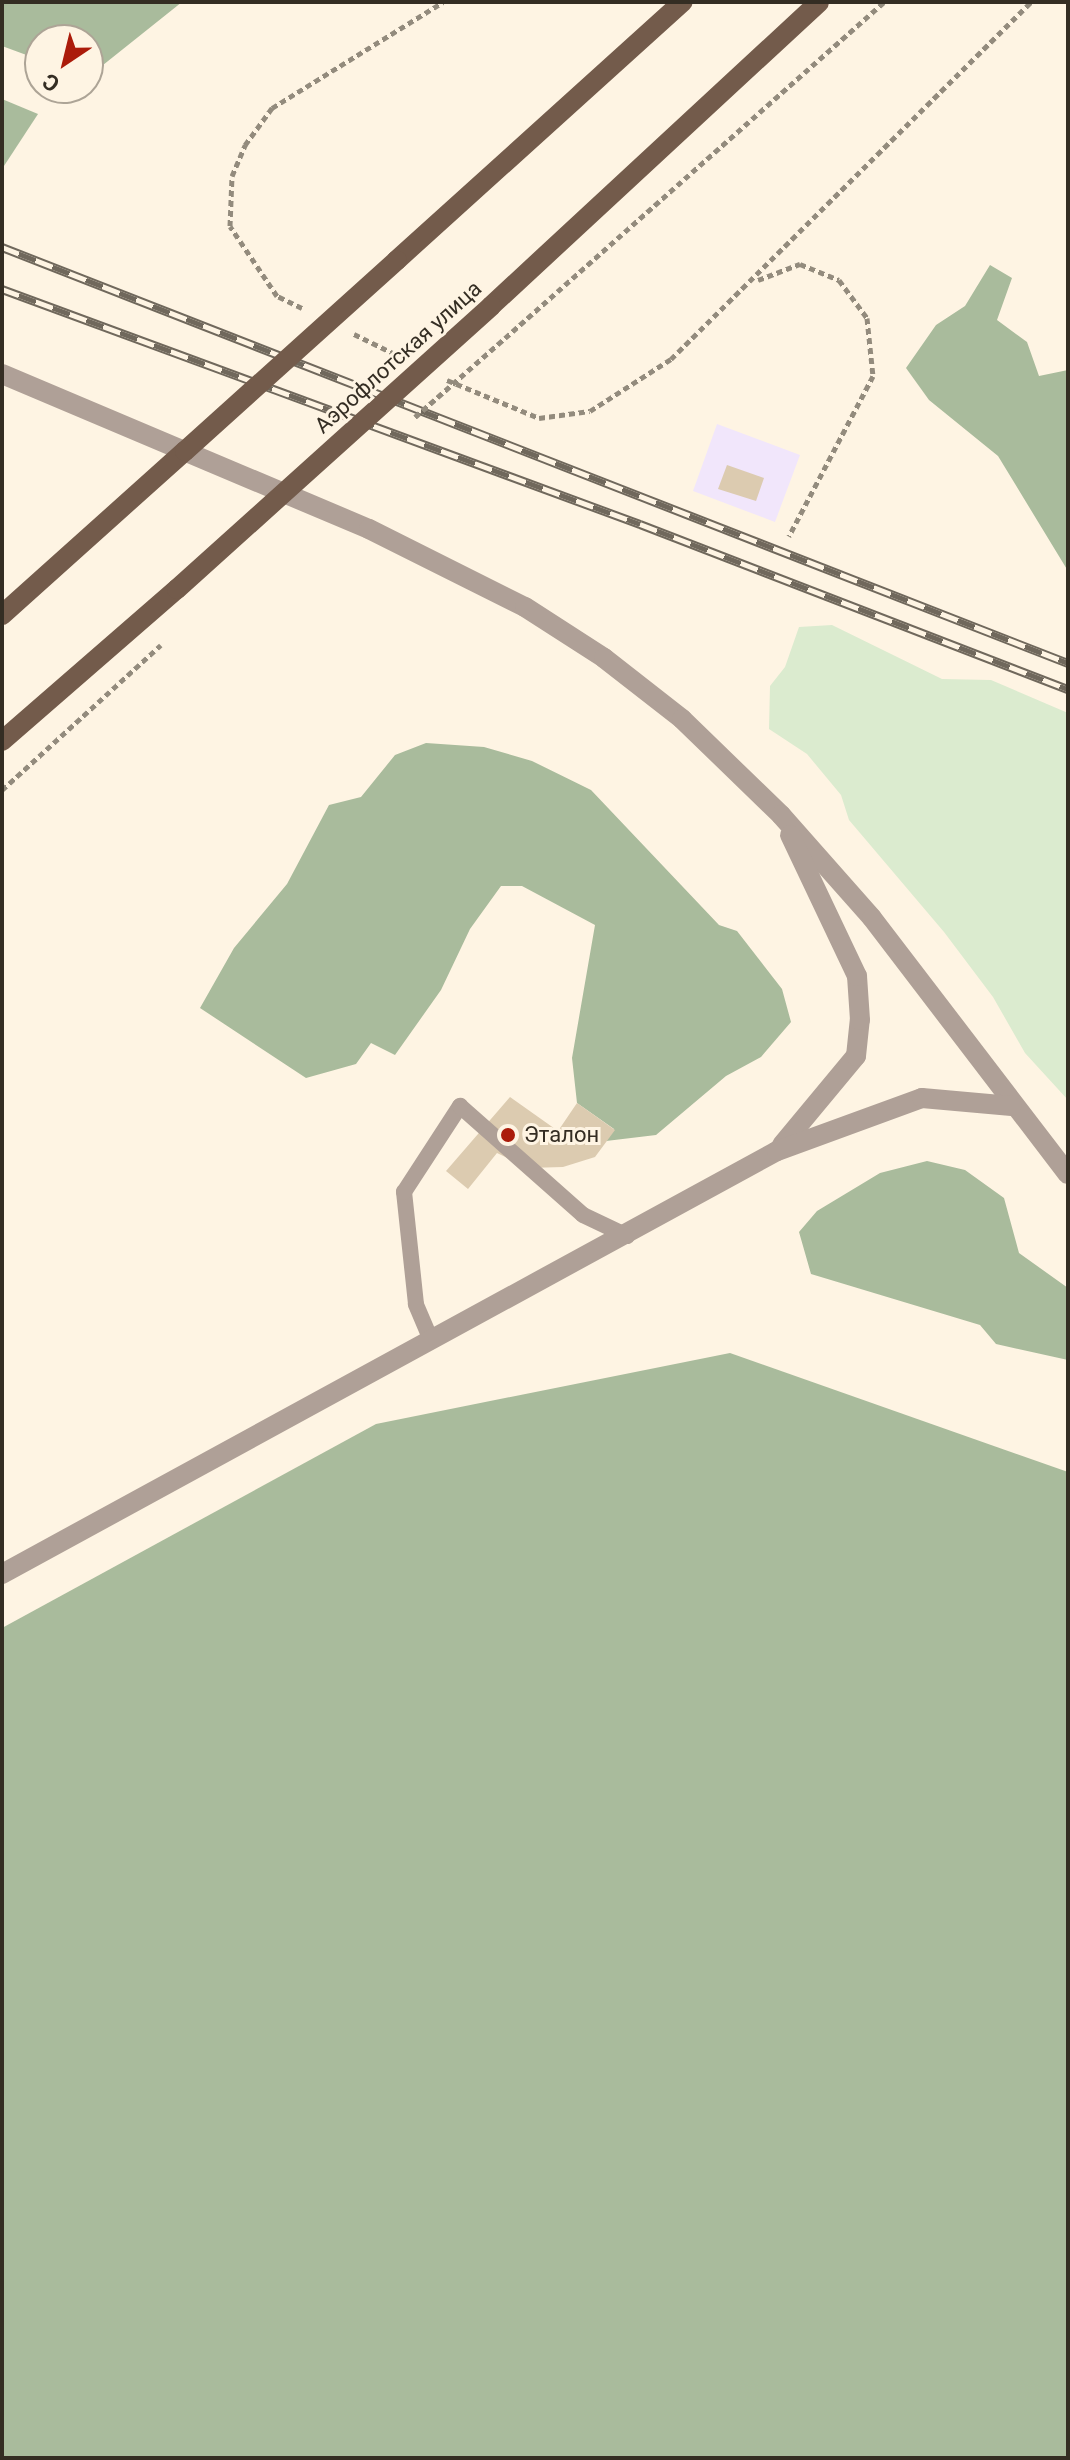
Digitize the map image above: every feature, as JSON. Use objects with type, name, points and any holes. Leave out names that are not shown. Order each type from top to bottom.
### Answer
[{"type":"main road","points":[[2,615],[683,2]]},
{"type":"main road","name":"Аэрофлотская улица","points":[[2,741],[177,589],[491,306],[819,2]]},
{"type":"street","points":[[2,374],[369,529],[525,607],[604,658],[682,719],[781,815],[969,1039],[1012,1106],[1068,1174]]},
{"type":"street","points":[[777,1151],[856,1056],[860,1020],[857,976],[781,815]]},
{"type":"street","points":[[2,1574],[11,1565],[627,1236],[777,1151],[880,1109],[922,1098],[1012,1106]]},
{"type":"lane","points":[[431,1340],[416,1304],[404,1192],[460,1106],[583,1215],[627,1236]]},
{"type":"path","points":[[505,338],[884,2]]},
{"type":"path","points":[[753,281],[800,264],[839,280],[867,318],[873,376],[789,536]]},
{"type":"path","points":[[2,790],[160,646]]},
{"type":"shaded area","points":[[717,424],[800,455],[775,522],[693,491]]},
{"type":"green space","points":[[2,2],[182,2],[104,64],[104,24],[24,24],[24,54],[2,46]]},
{"type":"green space","points":[[2,99],[38,114],[2,169]]},
{"type":"green space","points":[[990,265],[1012,278],[997,320],[1027,342],[1039,376],[1068,370],[1068,571],[998,456],[929,400],[906,368],[936,325],[965,306]]},
{"type":"green space","points":[[832,625],[942,679],[991,680],[1068,713],[1068,1100],[1025,1053],[993,997],[944,932],[849,820],[841,795],[807,754],[769,729],[770,686],[785,667],[799,627]]},
{"type":"green space","points":[[426,743],[484,747],[532,761],[591,790],[719,925],[737,931],[782,989],[791,1022],[761,1057],[726,1076],[656,1135],[606,1141],[614,1129],[577,1103],[572,1058],[595,925],[522,886],[501,886],[470,929],[441,990],[395,1055],[371,1043],[356,1064],[306,1078],[200,1008],[234,948],[287,884],[329,805],[361,797],[395,755]]},
{"type":"green space","points":[[927,1161],[965,1170],[1004,1198],[1019,1253],[1068,1288],[1068,1360],[996,1344],[980,1325],[811,1274],[799,1232],[817,1211],[880,1173]]},
{"type":"green space","points":[[730,1353],[1068,1472],[1068,2458],[2,2458],[2,1628],[376,1424]]},
{"type":"building","points":[[727,465],[764,478],[756,501],[718,489]]},
{"type":"building","points":[[510,1097],[558,1131],[577,1103],[615,1130],[595,1157],[563,1167],[528,1168],[497,1153],[468,1189],[446,1171]]},
{"type":"railway","points":[[2,247],[1068,663]]},
{"type":"railway","points":[[2,289],[640,524],[1068,689]]},
{"type":"place","name":"Эталон","points":[[508,1135]]}]
